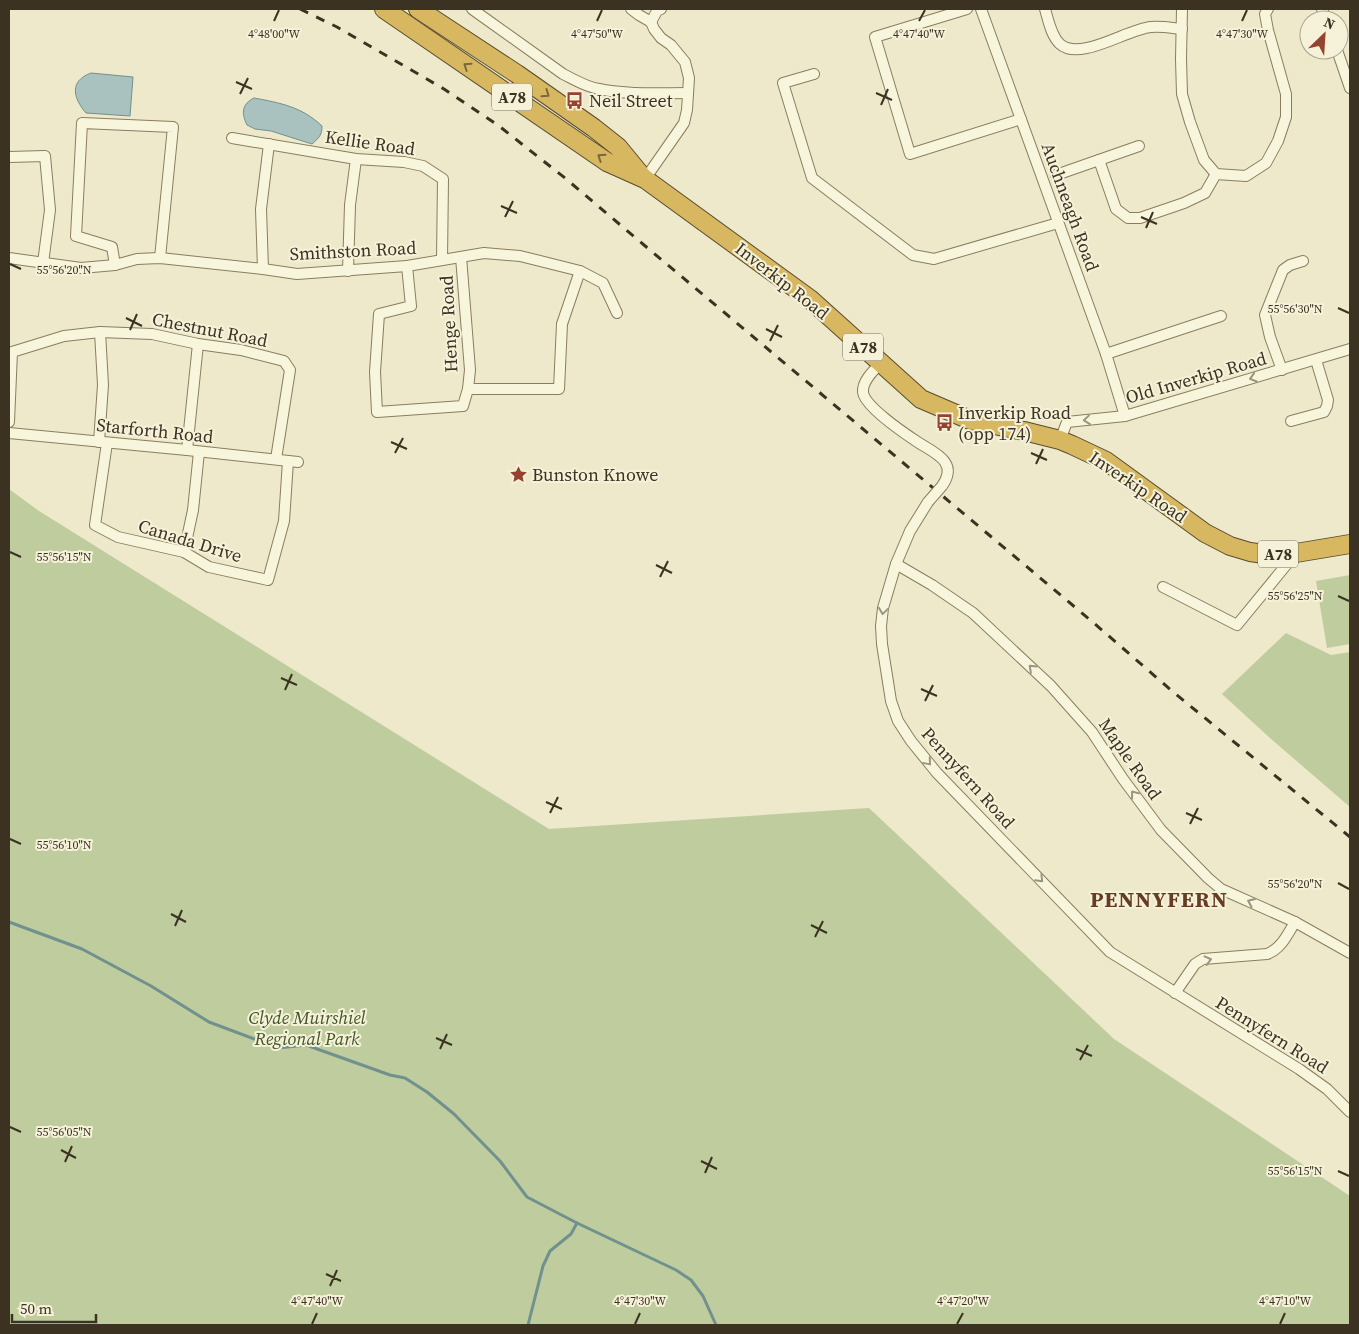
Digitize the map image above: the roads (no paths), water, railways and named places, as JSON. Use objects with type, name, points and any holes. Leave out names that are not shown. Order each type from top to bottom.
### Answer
[{"type":"highway","name":"Inverkip Road","points":[[384,9],[607,162],[644,179],[810,299],[921,399],[970,420],[1060,440],[1106,462],[1205,533],[1230,546],[1250,552],[1272,555],[1290,554],[1350,544]]},
{"type":"highway","name":"Inverkip Road","points":[[418,9],[517,74],[594,128],[618,147],[644,179]]},
{"type":"street","points":[[472,9],[564,74],[580,83],[598,89],[622,92],[688,93]]},
{"type":"street","points":[[631,9],[651,22],[661,38],[671,45],[685,62],[689,78],[684,123],[644,179]]},
{"type":"street","points":[[651,22],[657,11],[661,9]]},
{"type":"street","points":[[967,9],[876,37],[910,154],[1021,118]]},
{"type":"street","name":"Auchneagh Road","points":[[981,9],[1106,354],[1125,416]]},
{"type":"street","points":[[1045,9],[1056,39],[1061,45],[1071,49],[1084,49],[1150,27],[1182,29]]},
{"type":"street","points":[[1182,9],[1182,94],[1204,160],[1216,174],[1246,176],[1266,163],[1278,141],[1286,117],[1286,94],[1265,14],[1268,9]]},
{"type":"street","points":[[1340,60],[1350,88]]},
{"type":"street","points":[[814,74],[782,83],[812,178],[913,255],[934,259],[1058,223]]},
{"type":"street","points":[[115,265],[112,247],[76,236],[82,123],[173,128],[160,258]]},
{"type":"street","name":"Kellie Road","points":[[232,138],[356,159],[404,162],[422,166],[443,179],[442,260]]},
{"type":"street","points":[[262,269],[261,209],[268,144]]},
{"type":"street","points":[[1056,175],[1139,146]]},
{"type":"street","points":[[9,157],[45,156],[50,210],[42,263]]},
{"type":"street","points":[[348,271],[350,205],[356,159]]},
{"type":"street","points":[[1099,160],[1116,209],[1128,218],[1140,218],[1184,204],[1206,193],[1216,174]]},
{"type":"street","name":"Smithston Road","points":[[9,258],[81,268],[115,265],[137,259],[160,258],[297,274],[407,266],[484,253],[520,256],[580,271],[603,283],[616,313]]},
{"type":"street","name":"Henge Road","points":[[461,257],[470,370],[468,389]]},
{"type":"street","points":[[1282,370],[1270,337],[1265,315],[1283,270],[1290,265],[1303,261]]},
{"type":"street","points":[[407,266],[411,306],[380,314],[375,372],[377,412],[463,406],[468,389],[559,388],[562,324],[580,271]]},
{"type":"street","points":[[1106,354],[1221,316]]},
{"type":"street","points":[[100,332],[103,385],[103,442]]},
{"type":"street","name":"Chestnut Road","points":[[9,422],[12,352],[64,336],[100,332],[152,334],[198,344],[241,350],[284,361],[290,370],[276,459]]},
{"type":"street","points":[[187,450],[198,344]]},
{"type":"street","name":"Old Inverkip Road","points":[[1060,440],[1067,422],[1125,416],[1316,360],[1350,348]]},
{"type":"street","points":[[1291,421],[1324,412],[1327,406],[1328,400],[1316,360]]},
{"type":"street","name":"Pennyfern Road","points":[[881,362],[863,386],[864,398],[872,408],[917,442],[939,455],[944,461],[948,472],[942,486],[928,502],[910,531],[896,564],[883,608],[882,644],[891,701],[898,721],[911,741],[937,773],[1110,952],[1306,1074],[1327,1090],[1350,1112]]},
{"type":"street","name":"Starforth Road","points":[[9,433],[293,461]]},
{"type":"street","name":"Canada Drive","points":[[103,442],[95,525],[118,537],[184,552],[209,567],[268,580],[284,522],[293,461]]},
{"type":"street","points":[[184,552],[193,510],[199,452]]},
{"type":"street","points":[[1163,587],[1237,625],[1287,564],[1290,554]]},
{"type":"street","name":"Maple Road","points":[[896,564],[932,585],[973,613],[1051,686],[1092,732],[1123,779],[1161,830],[1208,878],[1221,889],[1295,922],[1350,953]]},
{"type":"street","points":[[1175,993],[1195,964],[1204,959],[1273,952],[1278,948],[1295,922]]},
{"type":"water","points":[[91,73],[133,77],[130,116],[86,113],[78,102],[75,90],[79,81]]},
{"type":"water","points":[[254,98],[282,104],[307,114],[322,126],[320,136],[312,144],[271,131],[255,129],[247,125],[243,113],[244,109],[247,103]]},
{"type":"waterway","points":[[9,922],[82,949],[151,986],[209,1022],[278,1048],[306,1045],[390,1075],[405,1078],[427,1092],[454,1114],[500,1161],[527,1197],[676,1270],[691,1280],[703,1296],[716,1325]]},
{"type":"waterway","points":[[528,1325],[543,1266],[550,1251],[571,1234],[577,1223]]},
{"type":"railway","points":[[300,9],[337,27],[444,89],[499,126],[565,178],[1172,691],[1350,837]]},
{"type":"place","name":"Neil Street","points":[[575,101]]},
{"type":"place","name":"Inverkip Road (opp 174)","points":[[944,423]]},
{"type":"place","name":"Bunston Knowe","points":[[518,475]]},
{"type":"district","name":"PENNYFERN","points":[[1159,899]]},
{"type":"park label","name":"Clyde Muirshiel Regional Park","points":[[307,1028]]}]
